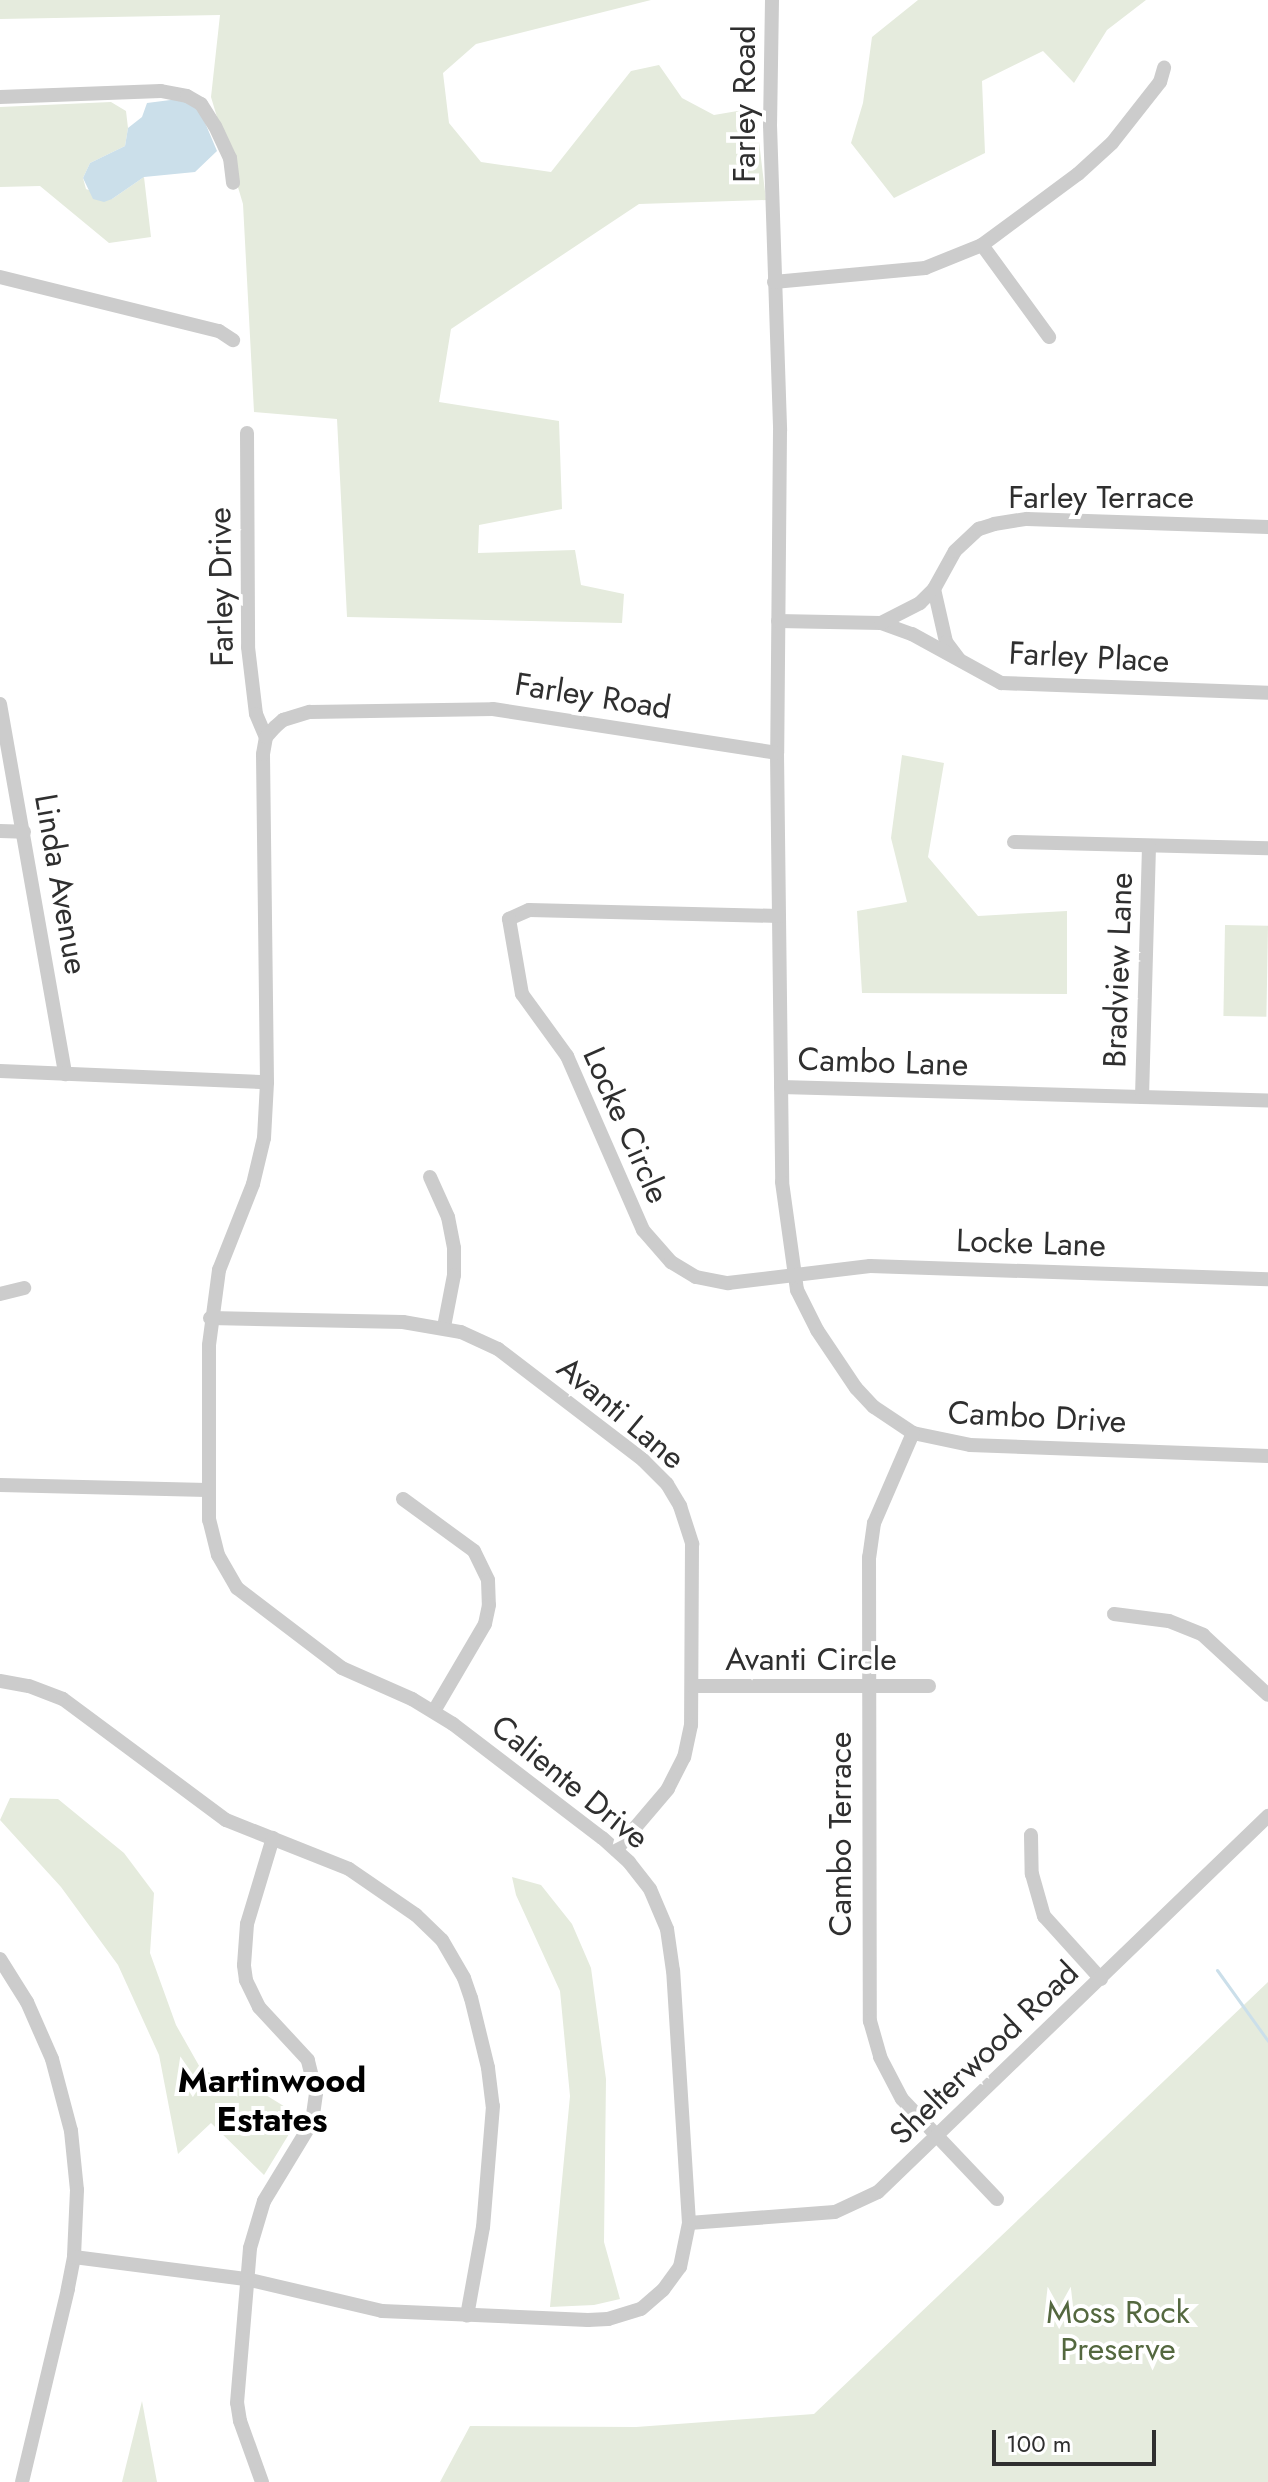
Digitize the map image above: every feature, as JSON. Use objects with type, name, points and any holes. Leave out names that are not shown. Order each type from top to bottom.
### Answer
[{"type":"street","name":"Farley Road","points":[[266,737],[283,720],[310,712],[453,707],[515,711],[777,753],[780,431],[769,88],[772,0]]},
{"type":"street","points":[[774,282],[925,268],[982,245],[1078,174],[1112,143],[1147,101],[1164,68]]},
{"type":"street","points":[[0,97],[161,91],[187,96],[201,104],[220,135],[230,158],[233,183]]},
{"type":"street","points":[[982,245],[1049,337]]},
{"type":"street","points":[[0,277],[219,331],[233,340]]},
{"type":"street","name":"Farley Drive","points":[[247,433],[248,647],[256,714],[266,737]]},
{"type":"street","name":"Farley Terrace","points":[[881,623],[909,611],[934,589],[947,563],[979,529],[1011,520],[1268,527]]},
{"type":"street","points":[[934,589],[946,642],[963,664]]},
{"type":"street","name":"Farley Place","points":[[778,621],[881,623],[912,634],[1001,683],[1013,685],[1268,693]]},
{"type":"street","name":"Linda Avenue","points":[[0,704],[65,1074]]},
{"type":"street","points":[[0,1071],[267,1082],[263,754],[266,737]]},
{"type":"street","name":"Cambo Lane","points":[[777,753],[781,1087],[1268,1101]]},
{"type":"street","points":[[0,831],[24,832]]},
{"type":"street","points":[[1014,842],[1268,848]]},
{"type":"street","name":"Bradview Lane","points":[[1142,1097],[1149,846]]},
{"type":"street","name":"Locke Circle","points":[[779,916],[529,910],[514,914],[509,919],[509,927],[522,994],[567,1056],[634,1214],[652,1244],[681,1268],[714,1282],[751,1281],[793,1274]]},
{"type":"street","name":"Caliente Drive","points":[[74,2257],[246,2279],[382,2311],[608,2319],[641,2309],[663,2290],[680,2267],[689,2223],[667,1929],[650,1889],[616,1850],[434,1711],[342,1668],[237,1588],[224,1570],[212,1539],[207,1490],[210,1318],[219,1270],[260,1161],[267,1082]]},
{"type":"street","name":"Cambo Drive","points":[[781,1087],[783,1203],[793,1274],[806,1310],[856,1388],[874,1407],[913,1433],[970,1445],[1268,1456]]},
{"type":"street","points":[[430,1177],[448,1217],[454,1248],[454,1275],[444,1327]]},
{"type":"street","name":"Locke Lane","points":[[793,1274],[870,1266],[1268,1279]]},
{"type":"street","points":[[0,1294],[24,1288]]},
{"type":"street","name":"Avanti Lane","points":[[210,1318],[403,1322],[444,1327],[498,1349],[643,1460],[674,1494],[692,1544],[693,1686],[690,1734],[677,1774],[653,1809],[616,1850]]},
{"type":"street","name":"Cambo Terrace","points":[[913,1433],[871,1537],[868,1687],[870,2021],[880,2057],[893,2086],[937,2138],[997,2199]]},
{"type":"street","points":[[0,1485],[207,1490]]},
{"type":"street","points":[[403,1499],[474,1551],[488,1580],[489,1605],[485,1624],[434,1711]]},
{"type":"street","points":[[1114,1614],[1169,1621],[1203,1635],[1268,1695]]},
{"type":"street","points":[[0,1681],[29,1686],[63,1699],[226,1820],[313,1852],[375,1885],[430,1928],[447,1947],[464,1978],[488,2068],[494,2115],[481,2243],[467,2316]]},
{"type":"street","name":"Avanti Circle","points":[[693,1686],[929,1686]]},
{"type":"street","name":"Shelterwood Road","points":[[689,2223],[819,2214],[849,2208],[878,2192],[1268,1816]]},
{"type":"street","points":[[1031,1835],[1032,1874],[1044,1916],[1101,1979]]},
{"type":"street","points":[[262,2482],[240,2421],[237,2403],[246,2279],[259,2214],[306,2133],[316,2108],[314,2075],[308,2060],[259,2007],[245,1973],[247,1924],[273,1838]]},
{"type":"street","points":[[0,1959],[42,2035],[66,2106],[77,2190],[74,2257],[22,2482]]},
{"type":"green space","points":[[0,0],[651,0],[476,44],[443,73],[449,123],[481,162],[551,172],[631,71],[659,65],[682,98],[714,115],[755,108],[766,200],[639,204],[451,329],[439,402],[559,421],[562,509],[479,525],[478,553],[575,550],[581,585],[624,594],[622,623],[347,617],[337,419],[254,412],[243,204],[211,97],[220,15],[0,19]]},
{"type":"green space","points":[[918,0],[1146,0],[1107,30],[1074,83],[1043,51],[982,81],[985,153],[894,198],[851,143],[863,103],[872,37]]},
{"type":"green space","points":[[111,102],[126,111],[128,128],[125,146],[90,163],[83,178],[86,189],[112,199],[144,177],[151,237],[109,243],[40,186],[0,187],[0,107]]},
{"type":"green space","points":[[902,755],[944,763],[928,857],[978,916],[1067,911],[1067,994],[862,993],[857,911],[907,902],[891,838]]},
{"type":"green space","points":[[1225,925],[1268,926],[1266,1017],[1223,1016]]},
{"type":"green space","points":[[10,1798],[58,1799],[124,1853],[154,1893],[150,1953],[176,2025],[202,2071],[240,2079],[300,2116],[264,2175],[211,2123],[178,2154],[159,2055],[118,1965],[61,1887],[0,1820]]},
{"type":"green space","points":[[512,1877],[541,1885],[572,1924],[591,1968],[606,2079],[604,2242],[620,2299],[594,2305],[550,2307],[570,2096],[560,1991],[516,1895]]},
{"type":"green space","name":"Moss Rock Preserve","points":[[1268,1982],[1268,2482],[440,2482],[470,2426],[636,2427],[814,2414]]},
{"type":"green space","points":[[142,2401],[157,2482],[122,2482]]},
{"type":"water","points":[[186,98],[198,106],[217,151],[195,172],[144,177],[112,199],[104,202],[93,199],[83,178],[90,163],[125,146],[128,128],[142,117],[147,103]]},
{"type":"waterway","points":[[1217,1970],[1268,2041]]},
{"type":"district","name":"Martinwood Estates","points":[[272,2100]]}]
